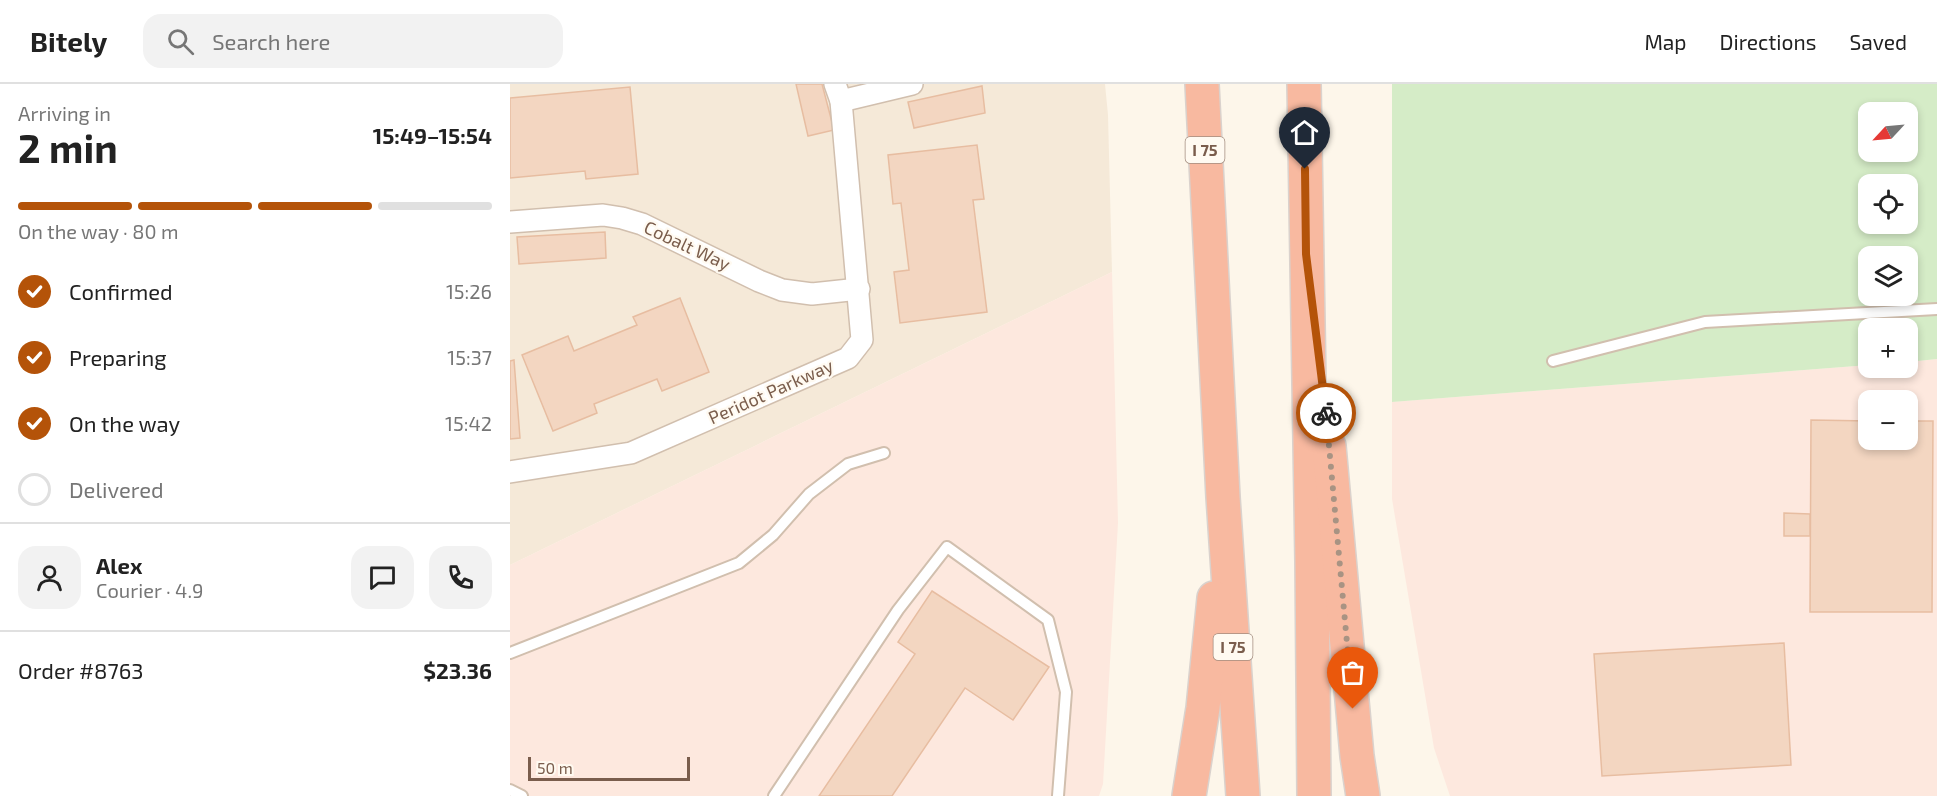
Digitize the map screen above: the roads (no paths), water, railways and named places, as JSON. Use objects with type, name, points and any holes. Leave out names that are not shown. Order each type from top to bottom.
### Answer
[{"type":"highway","name":"I 75","points":[[1202,84],[1223,497],[1243,796]]},
{"type":"highway","points":[[1304,84],[1314,796]]},
{"type":"highway","points":[[1306,254],[1335,501],[1357,756],[1363,796]]},
{"type":"highway","points":[[1189,796],[1203,708],[1223,497]]},
{"type":"street","name":"Peridot Parkway","points":[[510,472],[631,453],[848,358],[862,340],[859,289],[838,93],[912,84]]},
{"type":"street","name":"Cobalt Way","points":[[510,222],[615,216],[642,224],[782,290],[812,294],[859,289]]},
{"type":"lane","points":[[1553,361],[1705,322],[1937,309]]},
{"type":"lane","points":[[510,653],[739,563],[773,535],[809,494],[848,464],[884,453]]},
{"type":"lane","points":[[774,796],[898,610],[947,547],[1048,620],[1066,693],[1058,796]]},
{"type":"lane","points":[[510,790],[522,796]]}]
